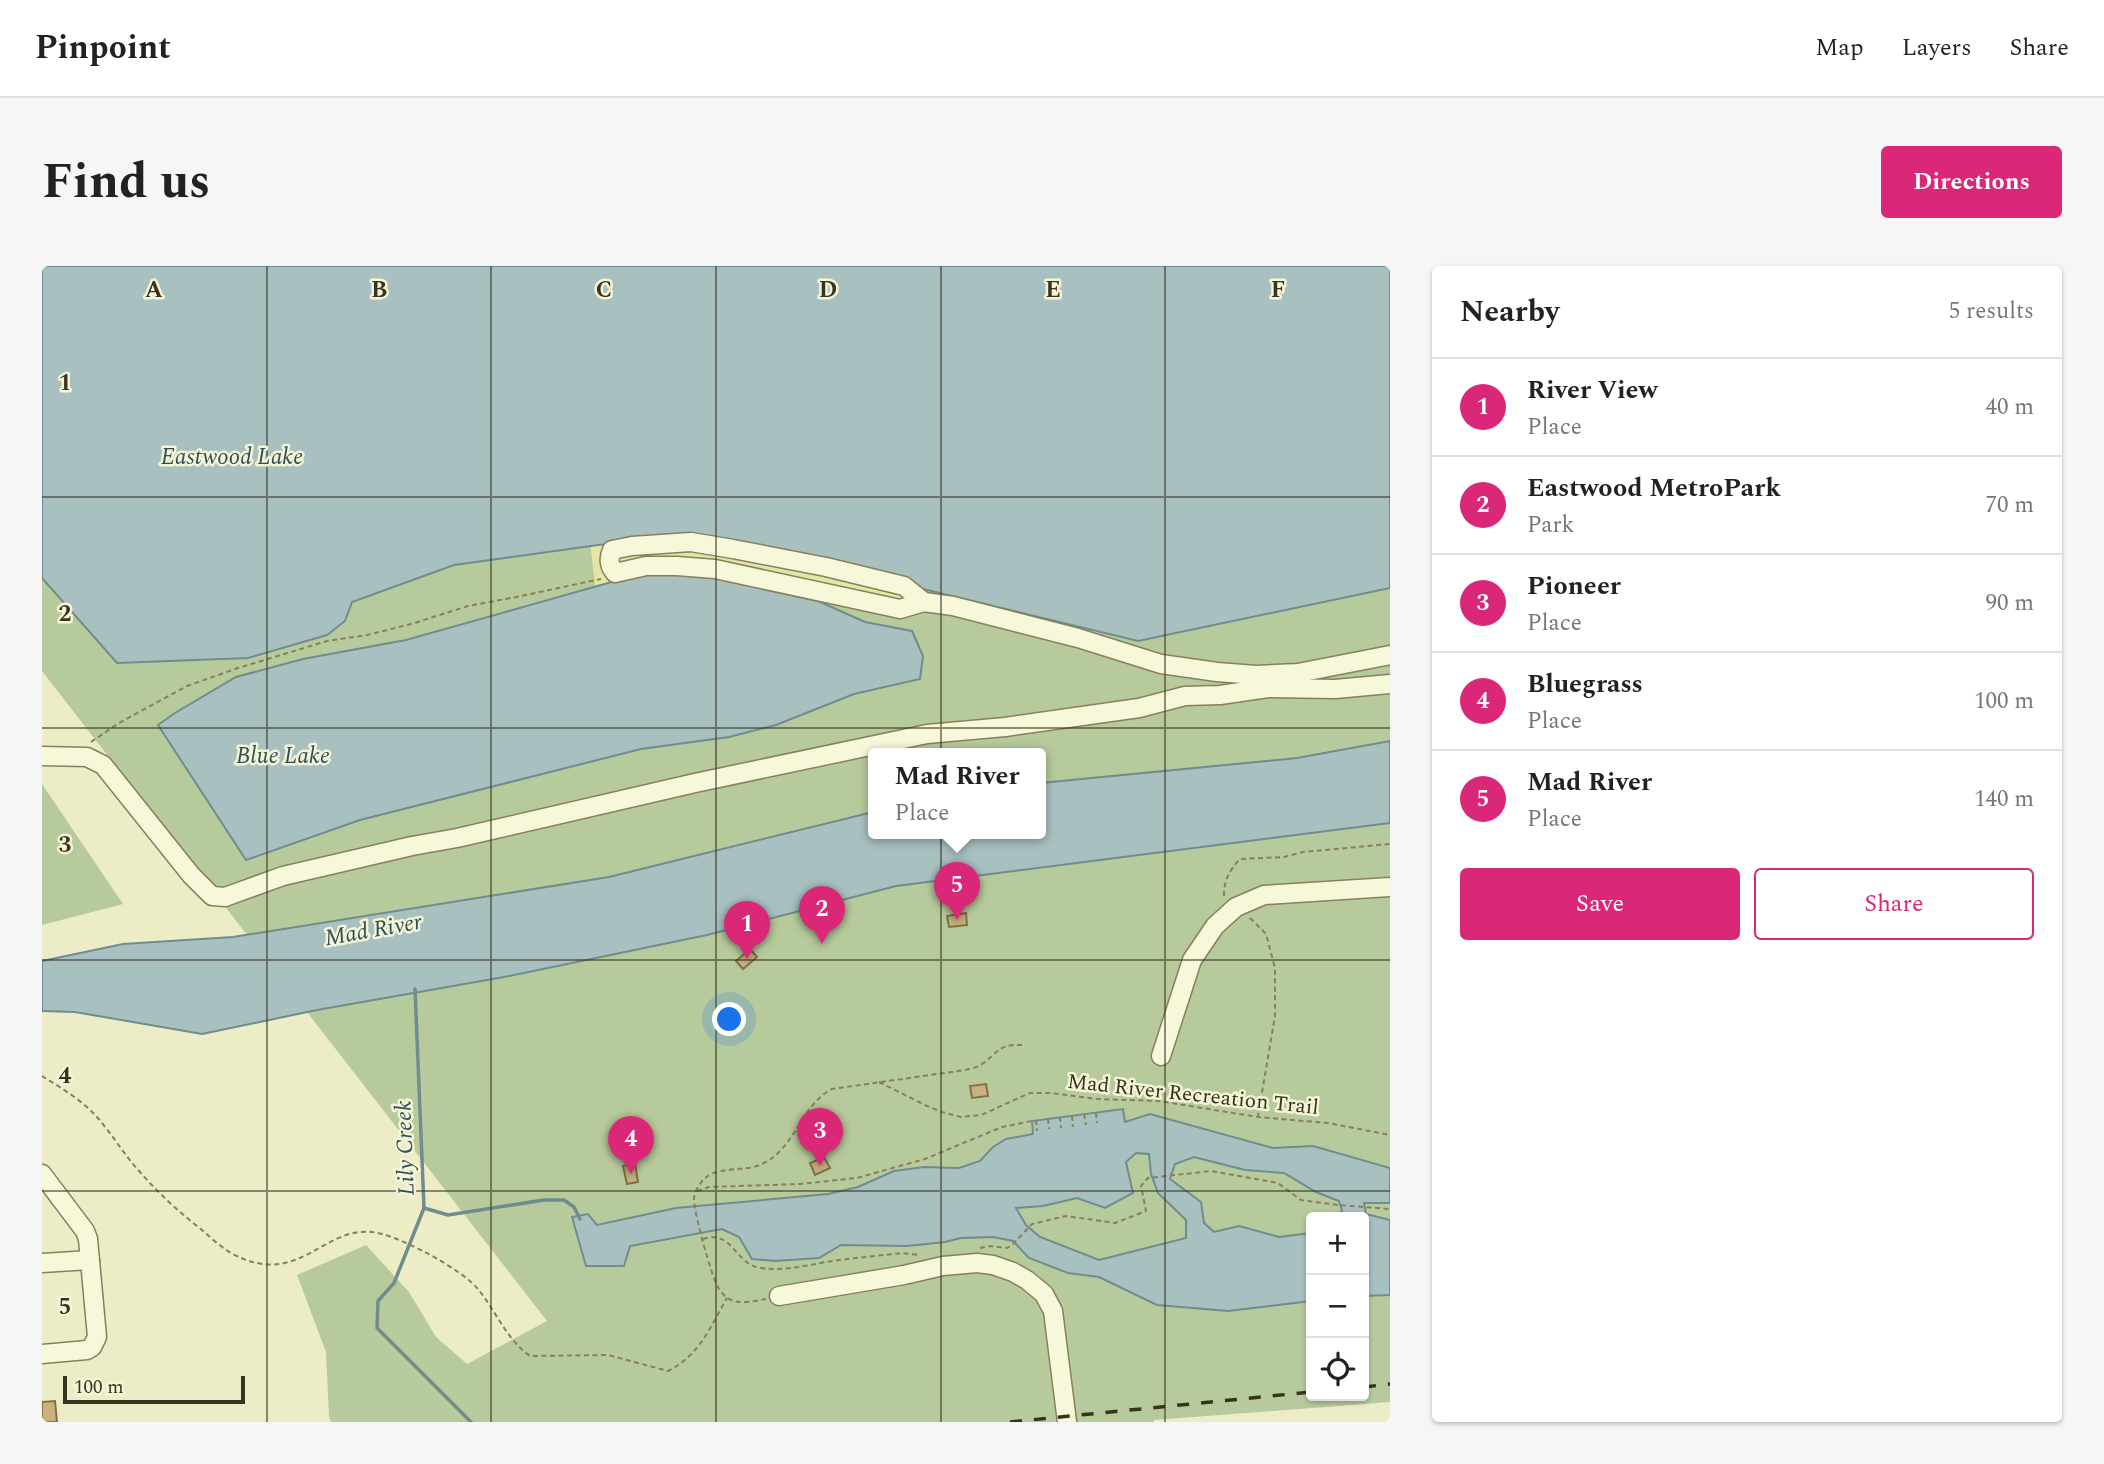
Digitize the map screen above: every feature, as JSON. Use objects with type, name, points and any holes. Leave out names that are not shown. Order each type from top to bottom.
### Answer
[{"type":"street","points":[[924,602],[904,586],[825,567],[691,542],[632,546],[612,550],[608,558],[615,573],[646,566],[715,569],[900,609],[924,602],[953,606],[1078,638],[1161,664],[1256,675],[1274,682],[1335,689],[1390,684]]},
{"type":"street","points":[[42,756],[88,757],[103,765],[207,893],[219,898],[284,876],[412,846],[894,740],[1139,708],[1180,697],[1220,695],[1274,682],[1298,673],[1390,655]]},
{"type":"street","points":[[1180,697],[1188,668]]},
{"type":"street","points":[[1161,1056],[1192,960],[1215,926],[1236,907],[1264,895],[1390,887]]},
{"type":"street","points":[[42,1174],[85,1231],[88,1239],[97,1337],[96,1343],[87,1350],[42,1354]]},
{"type":"street","points":[[42,1263],[90,1260]]},
{"type":"street","points":[[779,1296],[943,1266],[977,1263],[1013,1272],[1044,1294],[1053,1311],[1067,1422]]},
{"type":"path","points":[[88,744],[120,723],[187,687],[238,668],[327,641],[368,635],[468,606],[592,582],[615,573]]},
{"type":"path","points":[[1258,1117],[1275,1016],[1275,968],[1266,934],[1257,923],[1224,896],[1229,870],[1240,859],[1284,857],[1303,852],[1390,844]]},
{"type":"path","points":[[779,1296],[741,1302],[727,1298],[716,1284],[694,1198],[701,1182],[713,1172],[754,1168],[776,1156],[816,1101],[832,1089],[980,1066],[1007,1044],[1022,1045]]},
{"type":"path","points":[[42,1076],[96,1115],[139,1171],[173,1207],[229,1252],[257,1264],[280,1265],[306,1256],[335,1239],[356,1233],[380,1234],[431,1255],[455,1270],[477,1288],[512,1339],[530,1356],[608,1355],[668,1371],[691,1356],[727,1298]]},
{"type":"path","name":"Mad River Recreation Trail","points":[[878,1081],[927,1106],[961,1117],[981,1115],[1030,1093],[1051,1093],[1097,1099],[1159,1101],[1258,1117],[1328,1123],[1390,1135]]},
{"type":"path","points":[[1096,1113],[1097,1123]]},
{"type":"path","points":[[1084,1114],[1086,1125]]},
{"type":"path","points":[[1072,1116],[1073,1126]]},
{"type":"path","points":[[1060,1117],[1061,1128]]},
{"type":"path","points":[[1048,1119],[1049,1129]]},
{"type":"path","points":[[696,1191],[709,1187],[800,1184],[857,1178],[925,1158],[1002,1127],[1034,1121],[1037,1131]]},
{"type":"path","points":[[975,1249],[989,1246],[1007,1248],[1031,1224],[1066,1216],[1115,1223],[1146,1211],[1141,1186],[1148,1178],[1211,1171],[1278,1183],[1301,1200],[1390,1209]]},
{"type":"path","points":[[702,1237],[711,1236],[728,1242],[740,1257],[760,1268],[796,1268],[902,1253],[924,1256]]},
{"type":"shaded area","points":[[42,266],[1390,266],[1390,1402],[1154,1422],[331,1422],[326,1352],[297,1275],[366,1245],[409,1292],[436,1337],[467,1364],[547,1321],[42,671]]},
{"type":"shaded area","points":[[42,784],[123,904],[42,925]]},
{"type":"sand","points":[[657,535],[909,581],[897,619],[704,578],[672,574],[595,585],[590,541]]},
{"type":"water","name":"Eastwood Lake","points":[[42,266],[1390,266],[1390,588],[1138,641],[915,587],[690,538],[598,545],[454,565],[352,602],[345,621],[327,635],[248,658],[117,663],[42,578]]},
{"type":"water","name":"Blue Lake","points":[[684,570],[818,601],[865,622],[912,631],[923,656],[920,679],[854,694],[776,725],[729,737],[641,749],[360,820],[246,860],[158,725],[236,677],[303,659],[406,640],[640,574]]},
{"type":"water","points":[[1390,741],[1390,823],[896,886],[707,935],[504,977],[317,1010],[202,1034],[75,1012],[42,1011],[42,961],[123,944],[233,937],[609,877],[868,813],[868,839],[1046,839],[1046,783],[1297,758]]},
{"type":"water","points":[[1123,1109],[1125,1122],[1150,1114],[1273,1148],[1313,1146],[1390,1168],[1390,1203],[1364,1203],[1366,1212],[1341,1212],[1339,1201],[1316,1192],[1284,1173],[1245,1170],[1194,1157],[1175,1164],[1170,1179],[1201,1202],[1204,1223],[1214,1232],[1239,1226],[1279,1237],[1306,1234],[1306,1302],[1228,1311],[1157,1305],[1099,1277],[1068,1273],[1029,1258],[1013,1241],[993,1237],[961,1238],[907,1246],[841,1245],[819,1258],[775,1261],[752,1259],[739,1237],[722,1229],[630,1246],[624,1266],[586,1266],[572,1217],[588,1214],[597,1225],[676,1208],[828,1194],[858,1187],[894,1171],[924,1167],[959,1168],[980,1161],[993,1147],[1006,1139],[1033,1134],[1032,1121]],"holes":[[[1136,1153],[1149,1154],[1151,1174],[1158,1193],[1186,1220],[1186,1238],[1099,1260],[1040,1237],[1026,1225],[1016,1208],[1043,1206],[1077,1198],[1105,1208],[1133,1193],[1126,1162]]]},
{"type":"water","points":[[1369,1215],[1390,1220],[1390,1295],[1369,1296]]},
{"type":"building","points":[[966,913],[967,925],[949,927],[947,916]]},
{"type":"building","points":[[750,949],[757,957],[743,969],[736,961]]},
{"type":"building","points":[[986,1084],[988,1096],[972,1098],[970,1086]]},
{"type":"building","points":[[824,1157],[830,1168],[815,1175],[810,1163]]},
{"type":"building","points":[[635,1164],[638,1182],[627,1184],[623,1166]]},
{"type":"building","points":[[55,1401],[57,1422],[42,1422],[42,1402]]},
{"type":"waterway","name":"Lily Creek","points":[[415,989],[424,1208],[394,1283],[378,1301],[377,1328],[471,1422]]},
{"type":"waterway","points":[[424,1208],[448,1215],[544,1200],[564,1200],[574,1207],[580,1219]]},
{"type":"railway","points":[[1369,1386],[1390,1384]]},
{"type":"railway","points":[[1010,1422],[1306,1392]]},
{"type":"place","name":"Mad River","points":[[957,920]]},
{"type":"place","name":"Eastwood MetroPark","points":[[822,944]]},
{"type":"place","name":"River View","points":[[747,959]]},
{"type":"place","name":"Pioneer","points":[[820,1166]]},
{"type":"place","name":"Bluegrass","points":[[631,1174]]}]
